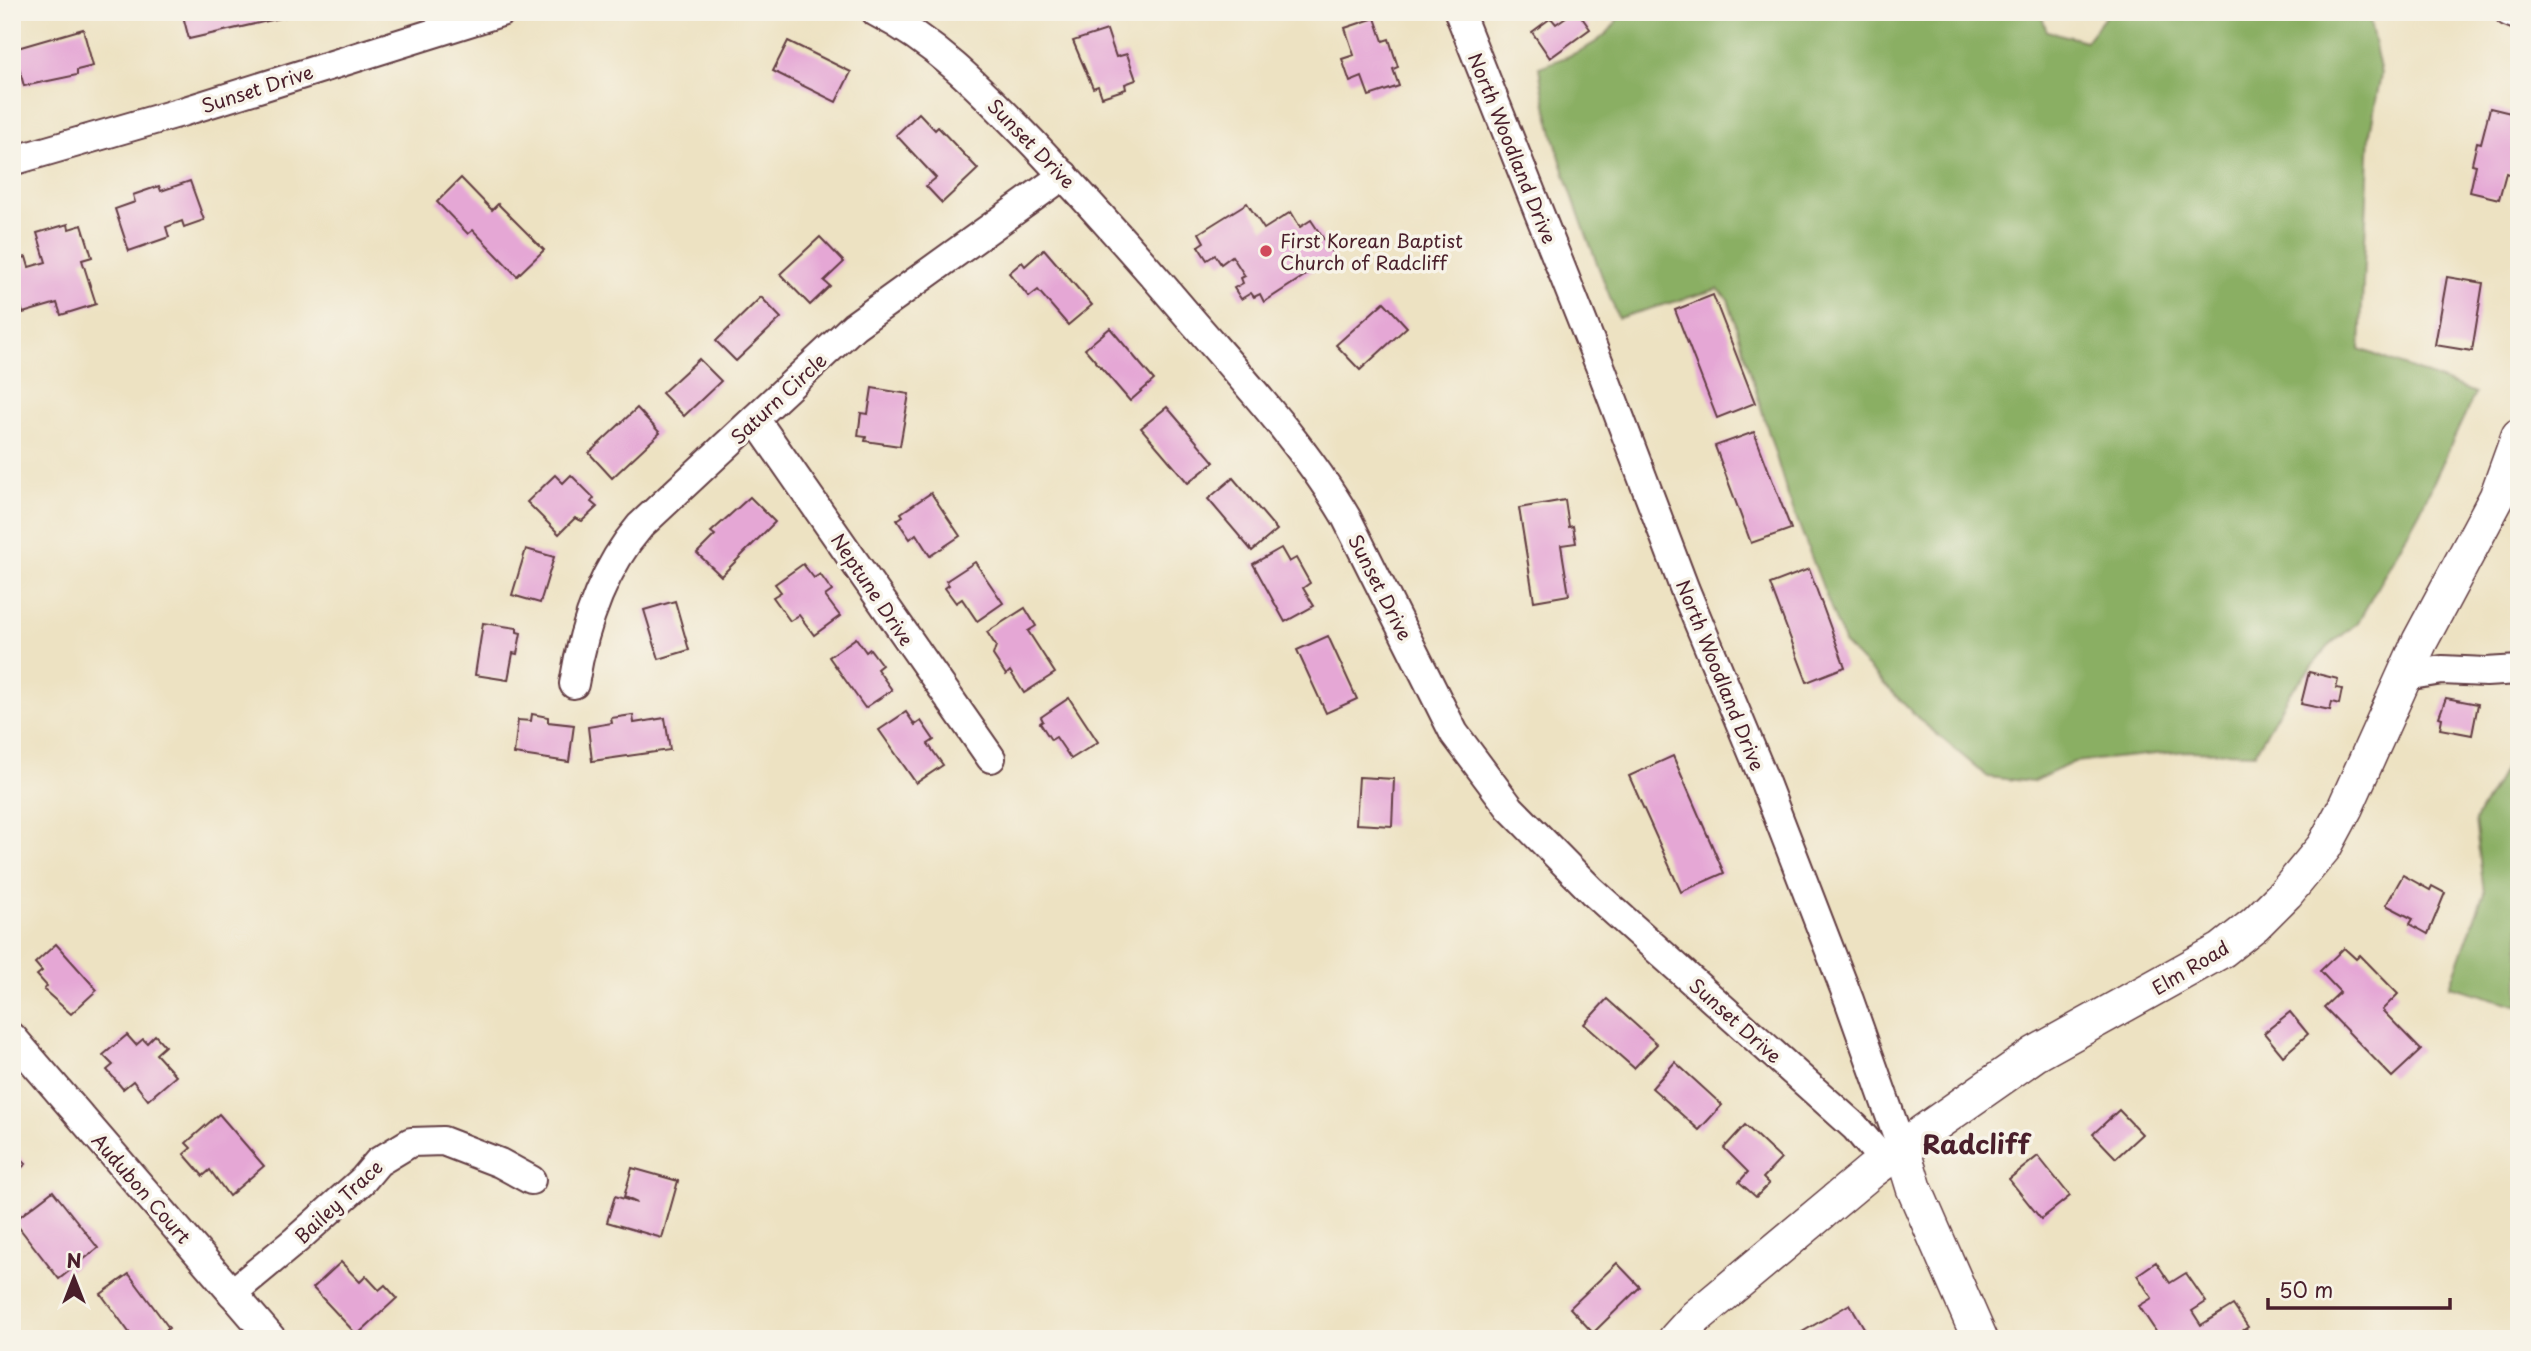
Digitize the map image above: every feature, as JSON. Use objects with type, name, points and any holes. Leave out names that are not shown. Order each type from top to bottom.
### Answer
[{"type":"street","name":"Sunset Drive","points":[[12,161],[185,111],[501,12]]},
{"type":"street","name":"Sunset Drive","points":[[876,12],[916,35],[948,59],[1064,176],[1216,349],[1328,486],[1454,733],[1510,808],[1592,891],[1855,1127],[1893,1155]]},
{"type":"street","name":"North Woodland Drive","points":[[1459,12],[1849,1000],[1893,1155],[1914,1188],[1980,1339]]},
{"type":"street","points":[[2509,12],[2519,16]]},
{"type":"street","name":"Saturn Circle","points":[[574,684],[578,657],[597,600],[613,562],[625,543],[854,327],[1064,176]]},
{"type":"street","name":"Neptune Drive","points":[[755,419],[991,758]]},
{"type":"street","name":"Elm Road","points":[[1676,1339],[1696,1317],[1893,1155],[2035,1054],[2222,950],[2255,924],[2286,893],[2324,847],[2374,750],[2420,641],[2497,497],[2519,436]]},
{"type":"street","points":[[2406,676],[2442,670],[2519,670]]},
{"type":"street","name":"Audubon Court","points":[[12,1037],[272,1339]]},
{"type":"street","name":"Bailey Trace","points":[[232,1293],[363,1180],[378,1162],[411,1142],[443,1140],[500,1163],[531,1180]]},
{"type":"green space","points":[[1620,12],[2040,12],[2047,31],[2086,41],[2109,12],[2368,12],[2381,74],[2370,133],[2360,349],[2475,393],[2420,511],[2358,622],[2328,647],[2288,695],[2255,753],[2187,751],[2074,762],[2032,782],[1988,777],[1920,720],[1845,645],[1788,496],[1728,299],[1718,289],[1618,318],[1583,225],[1552,131],[1539,67],[1574,54],[1598,41],[1615,23]]},
{"type":"green space","points":[[2519,742],[2519,1006],[2450,986],[2484,893],[2475,820]]},
{"type":"building","points":[[182,12],[302,12],[303,13],[189,39]]},
{"type":"building","points":[[1573,12],[1578,12],[1590,29],[1550,58],[1532,32],[1551,18],[1556,24]]},
{"type":"building","points":[[1375,18],[1383,41],[1389,39],[1398,67],[1393,69],[1399,86],[1369,96],[1362,77],[1350,82],[1342,59],[1354,55],[1345,28]]},
{"type":"building","points":[[83,29],[93,66],[77,70],[77,75],[24,86],[14,49]]},
{"type":"building","points":[[1107,30],[1116,57],[1127,54],[1136,80],[1125,84],[1126,89],[1102,97],[1098,86],[1093,88],[1073,41]]},
{"type":"building","points":[[788,41],[851,72],[836,102],[773,71]]},
{"type":"building","points":[[2490,108],[2519,115],[2513,147],[2519,149],[2519,154],[2513,175],[2506,173],[2499,199],[2470,192],[2476,165],[2472,164],[2477,142],[2481,143]]},
{"type":"building","points":[[919,113],[935,130],[938,127],[978,169],[942,203],[926,186],[936,178],[896,135]]},
{"type":"building","points":[[461,178],[492,210],[498,204],[544,250],[517,276],[473,230],[468,234],[437,202]]},
{"type":"building","points":[[190,181],[204,220],[184,227],[182,221],[166,227],[169,237],[129,251],[115,209],[135,202],[133,195],[159,186],[161,191]]},
{"type":"building","name":"First Korean Baptist Church of Radcliff","points":[[1247,203],[1264,229],[1291,212],[1300,227],[1311,220],[1335,256],[1264,302],[1260,294],[1254,297],[1251,293],[1241,299],[1234,288],[1243,283],[1241,278],[1245,276],[1232,256],[1221,264],[1215,255],[1207,260],[1198,246],[1204,242],[1199,233]]},
{"type":"building","points":[[68,224],[69,229],[82,225],[92,257],[82,260],[96,304],[61,315],[57,303],[23,313],[12,279],[12,261],[26,257],[29,267],[46,262],[37,233]]},
{"type":"building","points":[[820,237],[844,262],[824,281],[830,286],[810,305],[780,274]]},
{"type":"building","points":[[1044,249],[1092,305],[1068,325],[1038,290],[1029,297],[1009,273],[1022,262],[1025,266]]},
{"type":"building","points":[[2447,277],[2483,283],[2472,351],[2435,345]]},
{"type":"building","points":[[1713,295],[1755,403],[1717,418],[1675,310]]},
{"type":"building","points":[[761,297],[781,318],[736,361],[716,341]]},
{"type":"building","points":[[1384,302],[1407,327],[1360,370],[1336,345]]},
{"type":"building","points":[[1110,328],[1154,380],[1130,401],[1085,349]]},
{"type":"building","points":[[699,359],[721,381],[684,416],[662,393]]},
{"type":"building","points":[[872,388],[909,394],[900,446],[865,441],[866,437],[858,436],[861,413],[868,414]]},
{"type":"building","points":[[1167,407],[1214,462],[1188,483],[1141,428]]},
{"type":"building","points":[[637,408],[660,433],[612,478],[589,453]]},
{"type":"building","points":[[1754,432],[1791,529],[1751,543],[1715,446]]},
{"type":"building","points":[[555,475],[563,483],[571,475],[594,498],[591,502],[597,507],[582,521],[575,518],[559,534],[527,502]]},
{"type":"building","points":[[1233,478],[1277,530],[1252,551],[1208,499]]},
{"type":"building","points":[[931,493],[960,536],[930,556],[916,534],[910,539],[897,520],[903,516],[901,513]]},
{"type":"building","points":[[750,497],[775,522],[721,576],[697,553],[715,535],[711,532]]},
{"type":"building","points":[[1565,500],[1569,527],[1573,526],[1576,543],[1561,545],[1569,595],[1534,601],[1519,508]]},
{"type":"building","points":[[1281,548],[1289,562],[1296,558],[1310,583],[1303,588],[1314,606],[1285,622],[1253,564]]},
{"type":"building","points":[[526,549],[554,557],[540,603],[512,595]]},
{"type":"building","points":[[975,562],[1003,603],[977,621],[962,599],[956,603],[945,588],[949,585],[946,581]]},
{"type":"building","points":[[803,564],[814,578],[820,574],[832,591],[825,596],[840,616],[814,635],[799,615],[790,621],[773,597],[781,592],[775,584]]},
{"type":"building","points":[[1809,569],[1845,667],[1807,682],[1770,584]]},
{"type":"building","points":[[675,601],[689,650],[659,659],[644,610]]},
{"type":"building","points":[[1025,608],[1036,626],[1028,631],[1055,673],[1024,693],[1010,671],[1006,675],[993,655],[996,646],[987,632]]},
{"type":"building","points":[[483,623],[517,628],[517,632],[521,633],[517,654],[513,653],[508,680],[475,675]]},
{"type":"building","points":[[1328,636],[1357,699],[1326,713],[1297,650]]},
{"type":"building","points":[[856,638],[866,652],[870,649],[882,665],[877,669],[892,690],[865,708],[829,657]]},
{"type":"building","points":[[2309,672],[2338,679],[2336,688],[2342,689],[2339,704],[2332,702],[2330,710],[2301,704]]},
{"type":"building","points":[[1069,698],[1098,742],[1071,759],[1056,737],[1051,740],[1040,723],[1043,721],[1041,717]]},
{"type":"building","points":[[2446,698],[2478,704],[2472,735],[2440,729],[2442,718],[2439,717]]},
{"type":"building","points":[[906,712],[915,725],[921,721],[934,740],[928,744],[943,765],[916,783],[879,730]]},
{"type":"building","points":[[532,714],[548,717],[548,722],[574,725],[569,762],[514,754],[518,720],[531,721]]},
{"type":"building","points":[[633,715],[634,723],[665,718],[670,750],[592,761],[588,727],[612,723],[611,718]]},
{"type":"building","points":[[1673,756],[1724,873],[1681,892],[1629,776]]},
{"type":"building","points":[[1359,777],[1394,779],[1392,826],[1356,824]]},
{"type":"building","points":[[2403,875],[2430,890],[2432,886],[2445,893],[2428,934],[2410,924],[2413,919],[2386,905]]},
{"type":"building","points":[[56,944],[97,990],[71,1014],[44,990],[47,986],[37,975],[42,971],[35,963]]},
{"type":"building","points":[[2344,948],[2356,959],[2360,955],[2398,994],[2382,1010],[2421,1050],[2392,1077],[2324,1007],[2340,992],[2320,971]]},
{"type":"building","points":[[1607,999],[1657,1044],[1634,1068],[1584,1024]]},
{"type":"building","points":[[2290,1012],[2308,1034],[2283,1056],[2264,1033]]},
{"type":"building","points":[[127,1035],[136,1045],[143,1039],[147,1043],[155,1035],[165,1046],[156,1054],[176,1076],[148,1100],[133,1081],[123,1089],[107,1070],[113,1065],[103,1055]]},
{"type":"building","points":[[1675,1062],[1722,1105],[1699,1130],[1652,1088]]},
{"type":"building","points":[[2119,1110],[2142,1134],[2116,1158],[2093,1134]]},
{"type":"building","points":[[219,1114],[264,1166],[229,1196],[210,1170],[203,1176],[184,1154],[191,1148],[186,1143]]},
{"type":"building","points":[[1745,1125],[1781,1159],[1763,1178],[1769,1184],[1756,1197],[1739,1182],[1748,1172],[1724,1148]]},
{"type":"building","points":[[12,1148],[26,1164],[12,1176]]},
{"type":"building","points":[[2038,1156],[2070,1196],[2041,1219],[2009,1179]]},
{"type":"building","points":[[632,1168],[678,1181],[662,1238],[607,1222],[615,1196],[637,1203],[624,1197]]},
{"type":"building","points":[[53,1191],[98,1248],[59,1279],[14,1221]]},
{"type":"building","points":[[341,1262],[360,1282],[366,1276],[379,1290],[385,1285],[397,1298],[357,1335],[313,1288]]},
{"type":"building","points":[[2156,1262],[2170,1283],[2186,1273],[2206,1302],[2192,1311],[2201,1325],[2233,1305],[2248,1327],[2230,1339],[2161,1339],[2139,1306],[2152,1298],[2137,1275]]},
{"type":"building","points":[[1617,1263],[1640,1287],[1593,1333],[1570,1308]]},
{"type":"building","points":[[129,1274],[169,1328],[154,1339],[134,1339],[101,1294]]},
{"type":"building","points":[[1850,1304],[1867,1333],[1857,1339],[1800,1339],[1797,1335]]},
{"type":"place","name":"First Korean Baptist Church of Radcliff","points":[[1266,251]]},
{"type":"district","name":"Radcliff","points":[[1976,1143]]}]
